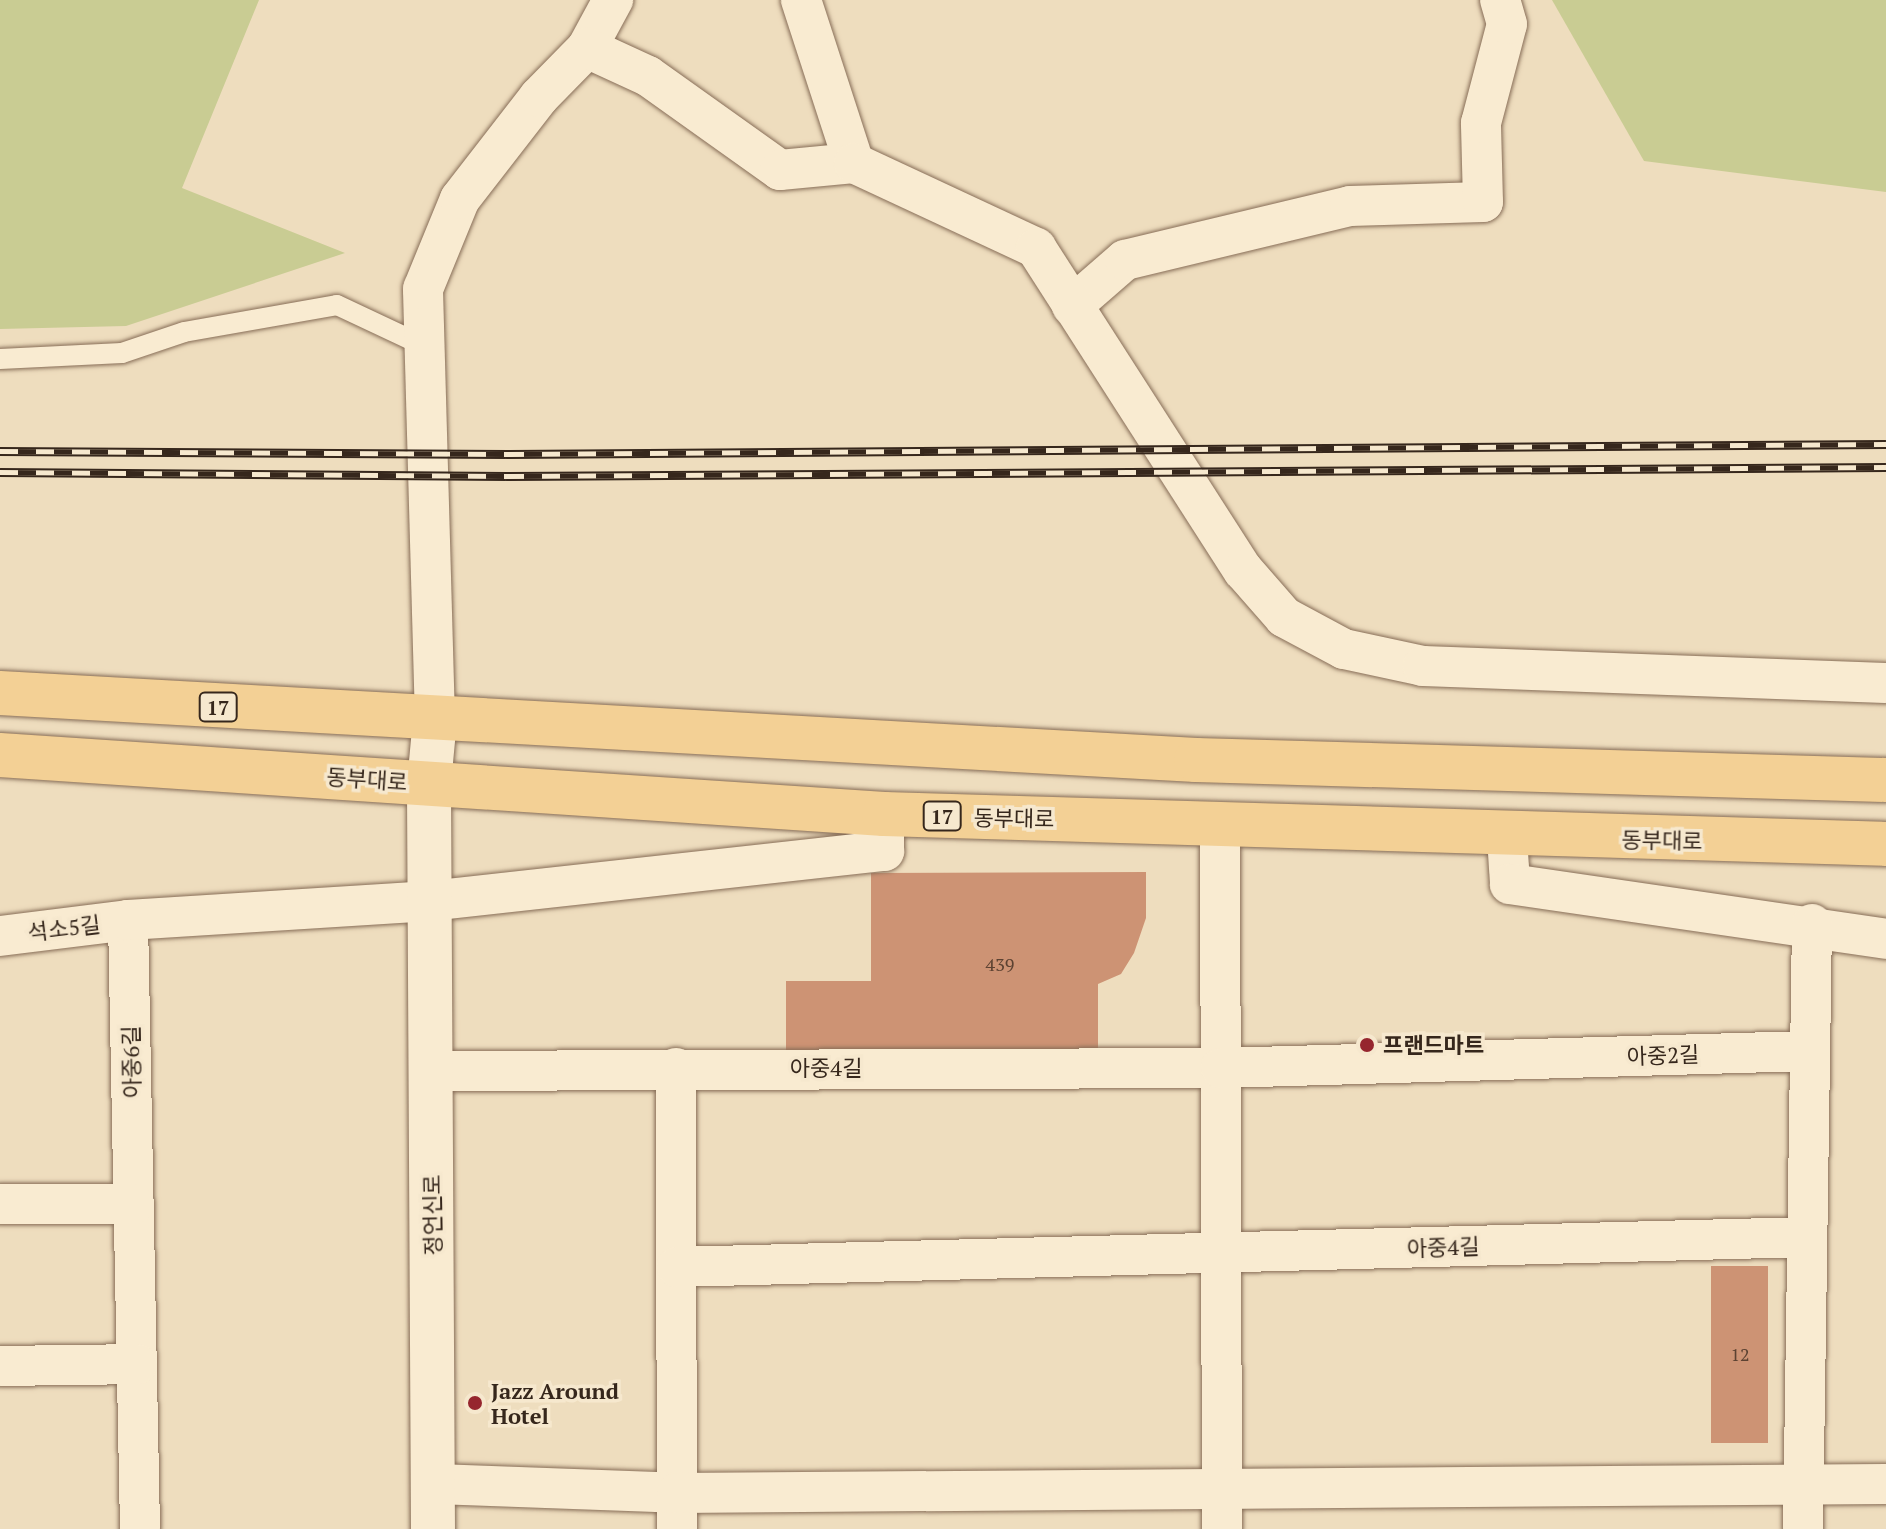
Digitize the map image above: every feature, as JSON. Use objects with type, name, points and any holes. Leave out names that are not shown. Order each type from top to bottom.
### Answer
[{"type":"main road","name":"17","points":[[0,693],[435,720],[1196,760],[1886,780]]},
{"type":"main road","name":"동부대로","points":[[0,755],[884,814],[1220,823],[1507,837],[1886,844]]},
{"type":"street","points":[[435,720],[422,345],[423,289],[460,199],[539,97],[587,48],[613,0]]},
{"type":"street","points":[[801,0],[854,163]]},
{"type":"street","points":[[1072,306],[1125,260],[1350,206],[1483,202],[1481,123],[1507,24],[1500,0]]},
{"type":"street","points":[[587,48],[648,76],[780,170],[854,163],[1036,248],[1243,570],[1284,617],[1344,649],[1423,666],[1886,683]]},
{"type":"street","name":"정언신로","points":[[433,1529],[436,1484],[429,783],[435,720]]},
{"type":"street","name":"석소5길","points":[[0,936],[128,920],[430,901],[884,851],[884,814]]},
{"type":"street","points":[[1220,823],[1222,1529]]},
{"type":"street","points":[[1507,837],[1510,884],[1812,924],[1886,939]]},
{"type":"street","name":"아중6길","points":[[128,920],[140,1529]]},
{"type":"street","points":[[1803,1529],[1812,924]]},
{"type":"street","name":"아중2길","points":[[1517,1059],[1809,1051]]},
{"type":"street","name":"아중4길","points":[[430,1071],[1221,1068],[1517,1059]]},
{"type":"street","points":[[676,1068],[677,1511]]},
{"type":"street","points":[[0,1204],[134,1204]]},
{"type":"street","name":"아중4길","points":[[677,1267],[1807,1237]]},
{"type":"street","points":[[0,1366],[137,1364]]},
{"type":"street","points":[[436,1484],[677,1511],[1221,1490],[1886,1484]]},
{"type":"lane","points":[[0,359],[122,353],[184,332],[337,305],[422,345]]},
{"type":"green space","points":[[0,0],[259,0],[182,188],[345,253],[126,326],[0,329]]},
{"type":"green space","points":[[1552,0],[1886,0],[1886,192],[1644,161]]},
{"type":"building","points":[[1146,872],[1146,918],[1134,953],[1121,974],[1098,984],[1098,1050],[786,1051],[786,981],[871,981],[871,873]]},
{"type":"building","points":[[1711,1266],[1768,1266],[1768,1443],[1711,1443]]},
{"type":"railway","points":[[0,451],[506,454],[1886,444]]},
{"type":"railway","points":[[0,472],[506,476],[1886,467]]},
{"type":"place","name":"프랜드마트","points":[[1367,1045]]},
{"type":"place","name":"Jazz Around Hotel","points":[[475,1403]]}]
